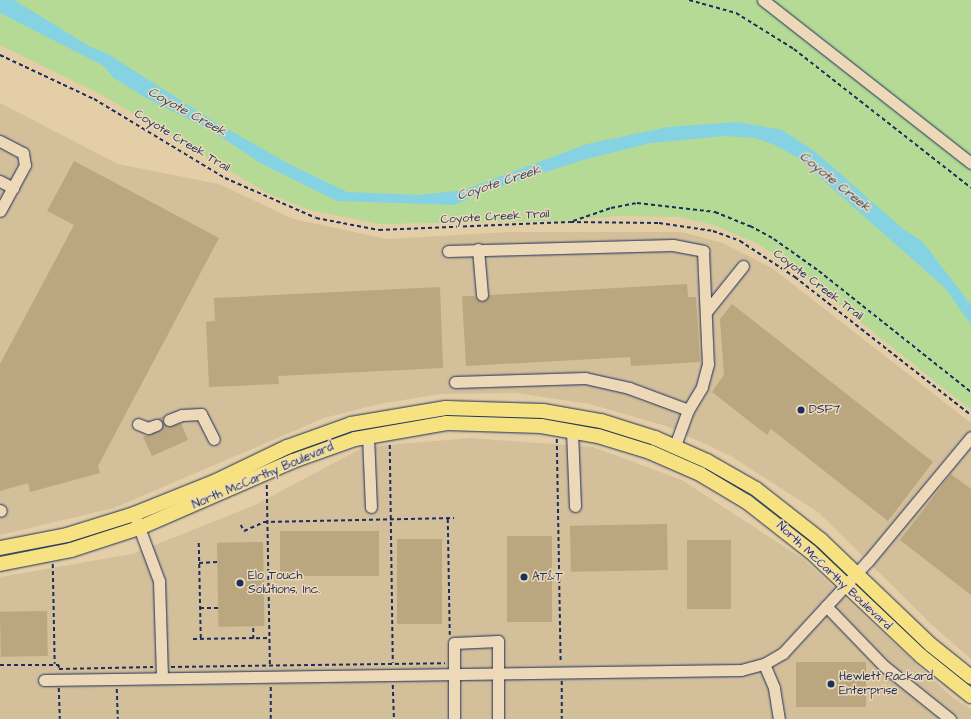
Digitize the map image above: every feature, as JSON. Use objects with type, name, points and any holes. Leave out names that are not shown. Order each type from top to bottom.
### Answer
[{"type":"main road","name":"North McCarthy Boulevard","points":[[0,548],[67,535],[134,514],[318,435],[383,417],[415,412],[479,407],[543,410],[601,421],[674,446],[732,474],[768,497],[821,540],[930,645],[971,677]]},
{"type":"main road","name":"North McCarthy Boulevard","points":[[0,564],[53,554],[139,528],[323,449],[369,442],[417,427],[463,423],[511,423],[650,452],[724,488],[791,534],[921,656],[971,696]]},
{"type":"lane","points":[[763,0],[971,163]]},
{"type":"lane","points":[[0,141],[23,153],[25,165],[0,211]]},
{"type":"lane","points":[[0,181],[13,188]]},
{"type":"lane","points":[[448,251],[673,245],[703,251],[708,364],[702,387],[688,410],[674,446]]},
{"type":"lane","points":[[478,249],[482,295]]},
{"type":"lane","points":[[706,312],[743,266]]},
{"type":"lane","points":[[455,382],[585,378],[629,388],[688,410]]},
{"type":"lane","points":[[169,420],[182,414],[201,414],[214,439]]},
{"type":"lane","points":[[138,424],[148,428],[156,425]]},
{"type":"lane","points":[[572,436],[575,506]]},
{"type":"lane","points":[[44,680],[162,673],[270,671],[393,676],[741,670],[764,664],[783,653],[856,574],[971,438]]},
{"type":"lane","points":[[369,442],[371,507]]},
{"type":"lane","points":[[134,514],[159,581],[162,673]]},
{"type":"lane","points":[[826,606],[884,666],[950,719]]},
{"type":"lane","points":[[454,719],[452,675],[454,642],[498,641],[498,719]]},
{"type":"lane","points":[[764,664],[774,688],[779,719]]},
{"type":"path","points":[[690,0],[736,14],[794,49],[971,188]]},
{"type":"path","name":"Coyote Creek Trail","points":[[0,54],[94,99],[225,178],[316,218],[379,230],[403,231],[570,222],[689,226],[740,241],[795,277],[971,415]]},
{"type":"path","points":[[570,222],[611,208],[637,203],[715,212],[750,226],[774,239],[819,271],[971,392]]},
{"type":"path","points":[[551,439],[572,436]]},
{"type":"path","points":[[557,439],[562,719]]},
{"type":"path","points":[[369,442],[390,443],[397,441]]},
{"type":"path","points":[[390,443],[394,719]]},
{"type":"path","points":[[267,472],[271,719]]},
{"type":"path","points":[[241,525],[244,531],[268,522],[454,518]]},
{"type":"path","points":[[448,519],[450,642]]},
{"type":"path","points":[[199,543],[201,640]]},
{"type":"path","points":[[53,554],[55,665]]},
{"type":"path","points":[[200,563],[218,562]]},
{"type":"path","points":[[200,608],[218,608]]},
{"type":"path","points":[[253,626],[253,639]]},
{"type":"path","points":[[193,639],[270,638]]},
{"type":"path","points":[[59,669],[162,673],[270,671],[393,663],[450,663],[452,675]]},
{"type":"path","points":[[117,688],[118,719]]},
{"type":"shaded area","points":[[0,103],[118,164],[219,184],[293,219],[387,239],[512,232],[681,232],[723,243],[772,268],[971,423],[971,659],[932,625],[819,513],[731,456],[666,426],[590,404],[516,393],[440,394],[379,404],[324,418],[114,508],[0,535]]},
{"type":"shaded area","points":[[471,438],[593,447],[682,480],[803,559],[953,698],[971,709],[971,719],[0,719],[0,577],[132,554],[255,505],[364,447]]},
{"type":"green space","points":[[0,0],[971,0],[971,410],[788,264],[758,244],[714,225],[679,217],[617,216],[563,221],[380,224],[310,210],[267,193],[102,95],[0,45]]},
{"type":"green space","points":[[474,414],[523,415],[576,423],[638,439],[681,455],[722,476],[784,517],[815,543],[842,570],[784,519],[679,461],[638,445],[580,429],[501,420],[409,425],[343,440],[312,450],[149,521],[310,445],[391,422]]},
{"type":"water","name":"Coyote Creek","points":[[0,0],[14,0],[89,46],[108,54],[210,119],[289,164],[347,192],[419,195],[464,190],[587,144],[668,127],[737,122],[782,130],[817,153],[903,229],[923,242],[971,305],[971,325],[945,288],[798,158],[775,145],[755,138],[725,136],[651,143],[583,160],[481,193],[455,205],[337,201],[260,163],[211,130],[146,98],[114,78],[102,65],[0,13]]},
{"type":"building","points":[[74,161],[219,238],[98,466],[100,473],[30,492],[28,483],[0,491],[0,364],[74,225],[47,211]]},
{"type":"building","points":[[687,284],[688,297],[696,297],[700,362],[631,366],[630,357],[466,366],[462,296],[475,296],[482,302],[489,295]]},
{"type":"building","points":[[440,287],[443,368],[278,376],[279,384],[209,387],[206,322],[215,321],[214,298]]},
{"type":"building","name":"DSF7","points":[[732,304],[933,462],[888,521],[771,429],[767,435],[712,392],[724,375],[720,319]]},
{"type":"building","points":[[164,416],[162,422],[158,418]]},
{"type":"building","points":[[162,422],[168,427],[181,423],[188,440],[152,456],[143,437],[161,430]]},
{"type":"building","points":[[951,474],[971,489],[971,595],[900,540]]},
{"type":"building","points":[[667,524],[668,570],[571,572],[570,526]]},
{"type":"building","points":[[280,531],[379,531],[379,576],[280,576]]},
{"type":"building","points":[[507,536],[552,536],[552,622],[507,622]]},
{"type":"building","points":[[397,539],[442,539],[442,624],[397,624]]},
{"type":"building","points":[[687,540],[731,540],[731,609],[687,609]]},
{"type":"building","points":[[263,542],[264,626],[218,627],[217,543]]},
{"type":"building","points":[[47,611],[48,656],[1,657],[0,612]]},
{"type":"building","points":[[796,662],[866,662],[866,707],[796,707]]},
{"type":"place","name":"DSF7","points":[[801,410]]},
{"type":"place","name":"AT&T","points":[[524,577]]},
{"type":"place","name":"Elo Touch Solutions, Inc.","points":[[240,583]]},
{"type":"place","name":"Hewlett Packard Enterprise","points":[[831,684]]}]
